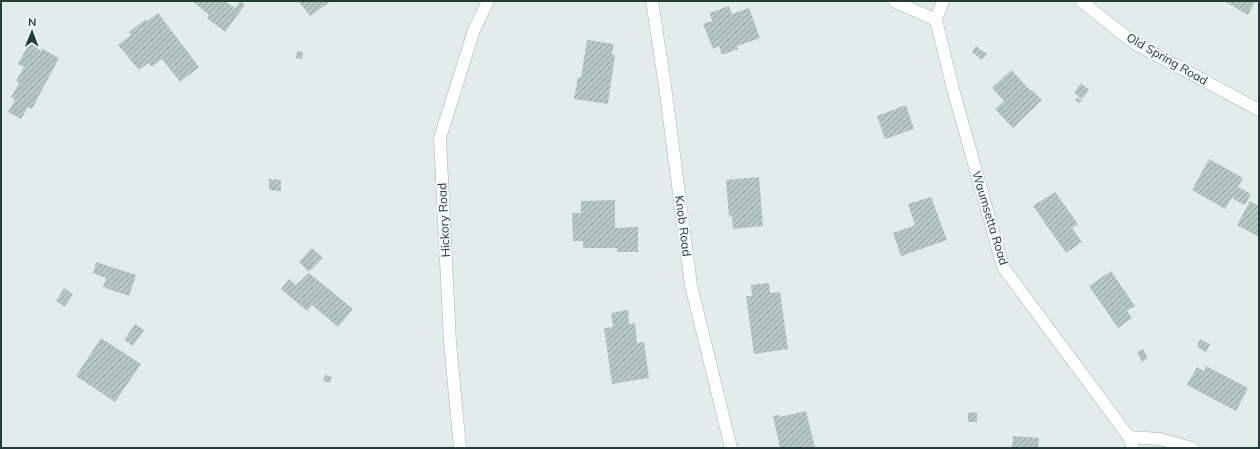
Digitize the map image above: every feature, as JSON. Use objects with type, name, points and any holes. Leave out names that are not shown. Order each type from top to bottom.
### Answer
[{"type":"street","name":"Hickory Road","points":[[460,448],[450,342],[440,138],[474,30],[488,1]]},
{"type":"street","name":"Knob Road","points":[[652,1],[661,56],[691,285],[731,448]]},
{"type":"street","points":[[894,1],[936,20],[942,1]]},
{"type":"street","name":"Old Spring Road","points":[[1081,1],[1134,43],[1259,110]]},
{"type":"street","name":"Waumsetta Road","points":[[936,20],[953,89],[1003,267],[1131,443]]},
{"type":"street","points":[[1131,443],[1160,439],[1192,448]]},
{"type":"building","points":[[192,1],[225,1],[235,8],[240,1],[245,5],[225,32],[207,18],[209,15]]},
{"type":"building","points":[[298,1],[331,1],[310,16]]},
{"type":"building","points":[[1224,1],[1255,1],[1248,15]]},
{"type":"building","points":[[729,6],[732,14],[749,8],[760,38],[737,46],[738,49],[722,55],[719,46],[713,49],[703,24],[712,21],[710,13]]},
{"type":"building","points":[[158,13],[199,67],[180,82],[162,59],[152,67],[148,63],[139,70],[118,45],[131,35],[129,32],[146,19],[147,21]]},
{"type":"building","points":[[587,40],[614,44],[612,55],[615,55],[608,104],[574,99],[578,77],[581,78]]},
{"type":"building","points":[[30,42],[59,58],[32,109],[28,107],[21,119],[8,112],[15,100],[11,97],[19,83],[16,81],[24,67],[18,64]]},
{"type":"building","points":[[976,46],[987,54],[982,60],[972,52]]},
{"type":"building","points":[[297,51],[303,52],[302,59],[296,58]]},
{"type":"building","points":[[1011,70],[1042,100],[1013,128],[995,109],[1004,101],[992,88]]},
{"type":"building","points":[[1081,83],[1089,90],[1082,99],[1074,93]]},
{"type":"building","points":[[1078,98],[1082,100],[1079,103],[1075,100]]},
{"type":"building","points":[[906,105],[914,129],[885,139],[877,116]]},
{"type":"building","points":[[1209,159],[1243,178],[1238,187],[1251,194],[1245,205],[1232,198],[1225,209],[1192,190]]},
{"type":"building","points":[[759,177],[763,226],[733,229],[732,216],[729,217],[726,180]]},
{"type":"building","points":[[269,179],[281,180],[281,191],[269,190]]},
{"type":"building","points":[[1055,192],[1078,224],[1072,228],[1082,242],[1066,253],[1033,206]]},
{"type":"building","points":[[931,197],[947,240],[901,256],[893,233],[915,225],[908,204]]},
{"type":"building","points":[[615,200],[615,228],[638,227],[638,252],[617,252],[617,248],[583,248],[583,241],[573,241],[572,213],[581,213],[581,201]]},
{"type":"building","points":[[1250,201],[1259,206],[1259,237],[1237,225]]},
{"type":"building","points":[[312,248],[323,258],[309,272],[299,262]]},
{"type":"building","points":[[96,262],[136,275],[129,296],[103,287],[106,278],[93,273]]},
{"type":"building","points":[[1111,271],[1135,306],[1127,311],[1132,318],[1118,328],[1089,286]]},
{"type":"building","points":[[309,273],[353,309],[338,327],[312,305],[307,311],[281,289],[289,279],[296,285]]},
{"type":"building","points":[[769,283],[770,293],[780,292],[788,349],[754,354],[746,296],[752,296],[751,285]]},
{"type":"building","points":[[64,288],[73,294],[65,307],[56,301]]},
{"type":"building","points":[[628,310],[629,324],[635,323],[637,343],[644,342],[649,378],[612,384],[604,328],[613,327],[611,313]]},
{"type":"building","points":[[135,324],[144,330],[133,346],[124,340]]},
{"type":"building","points":[[101,338],[141,364],[115,402],[76,376]]},
{"type":"building","points":[[1200,339],[1210,344],[1206,352],[1197,347]]},
{"type":"building","points":[[1143,349],[1148,358],[1142,362],[1137,352]]},
{"type":"building","points":[[1206,366],[1248,388],[1236,411],[1187,385],[1197,367],[1204,371]]},
{"type":"building","points":[[325,375],[332,377],[330,383],[323,381]]},
{"type":"building","points":[[806,411],[815,448],[780,448],[773,416],[779,415],[780,417]]},
{"type":"building","points":[[977,412],[977,422],[968,422],[968,413]]},
{"type":"building","points":[[1013,436],[1039,438],[1038,448],[1012,448]]}]
